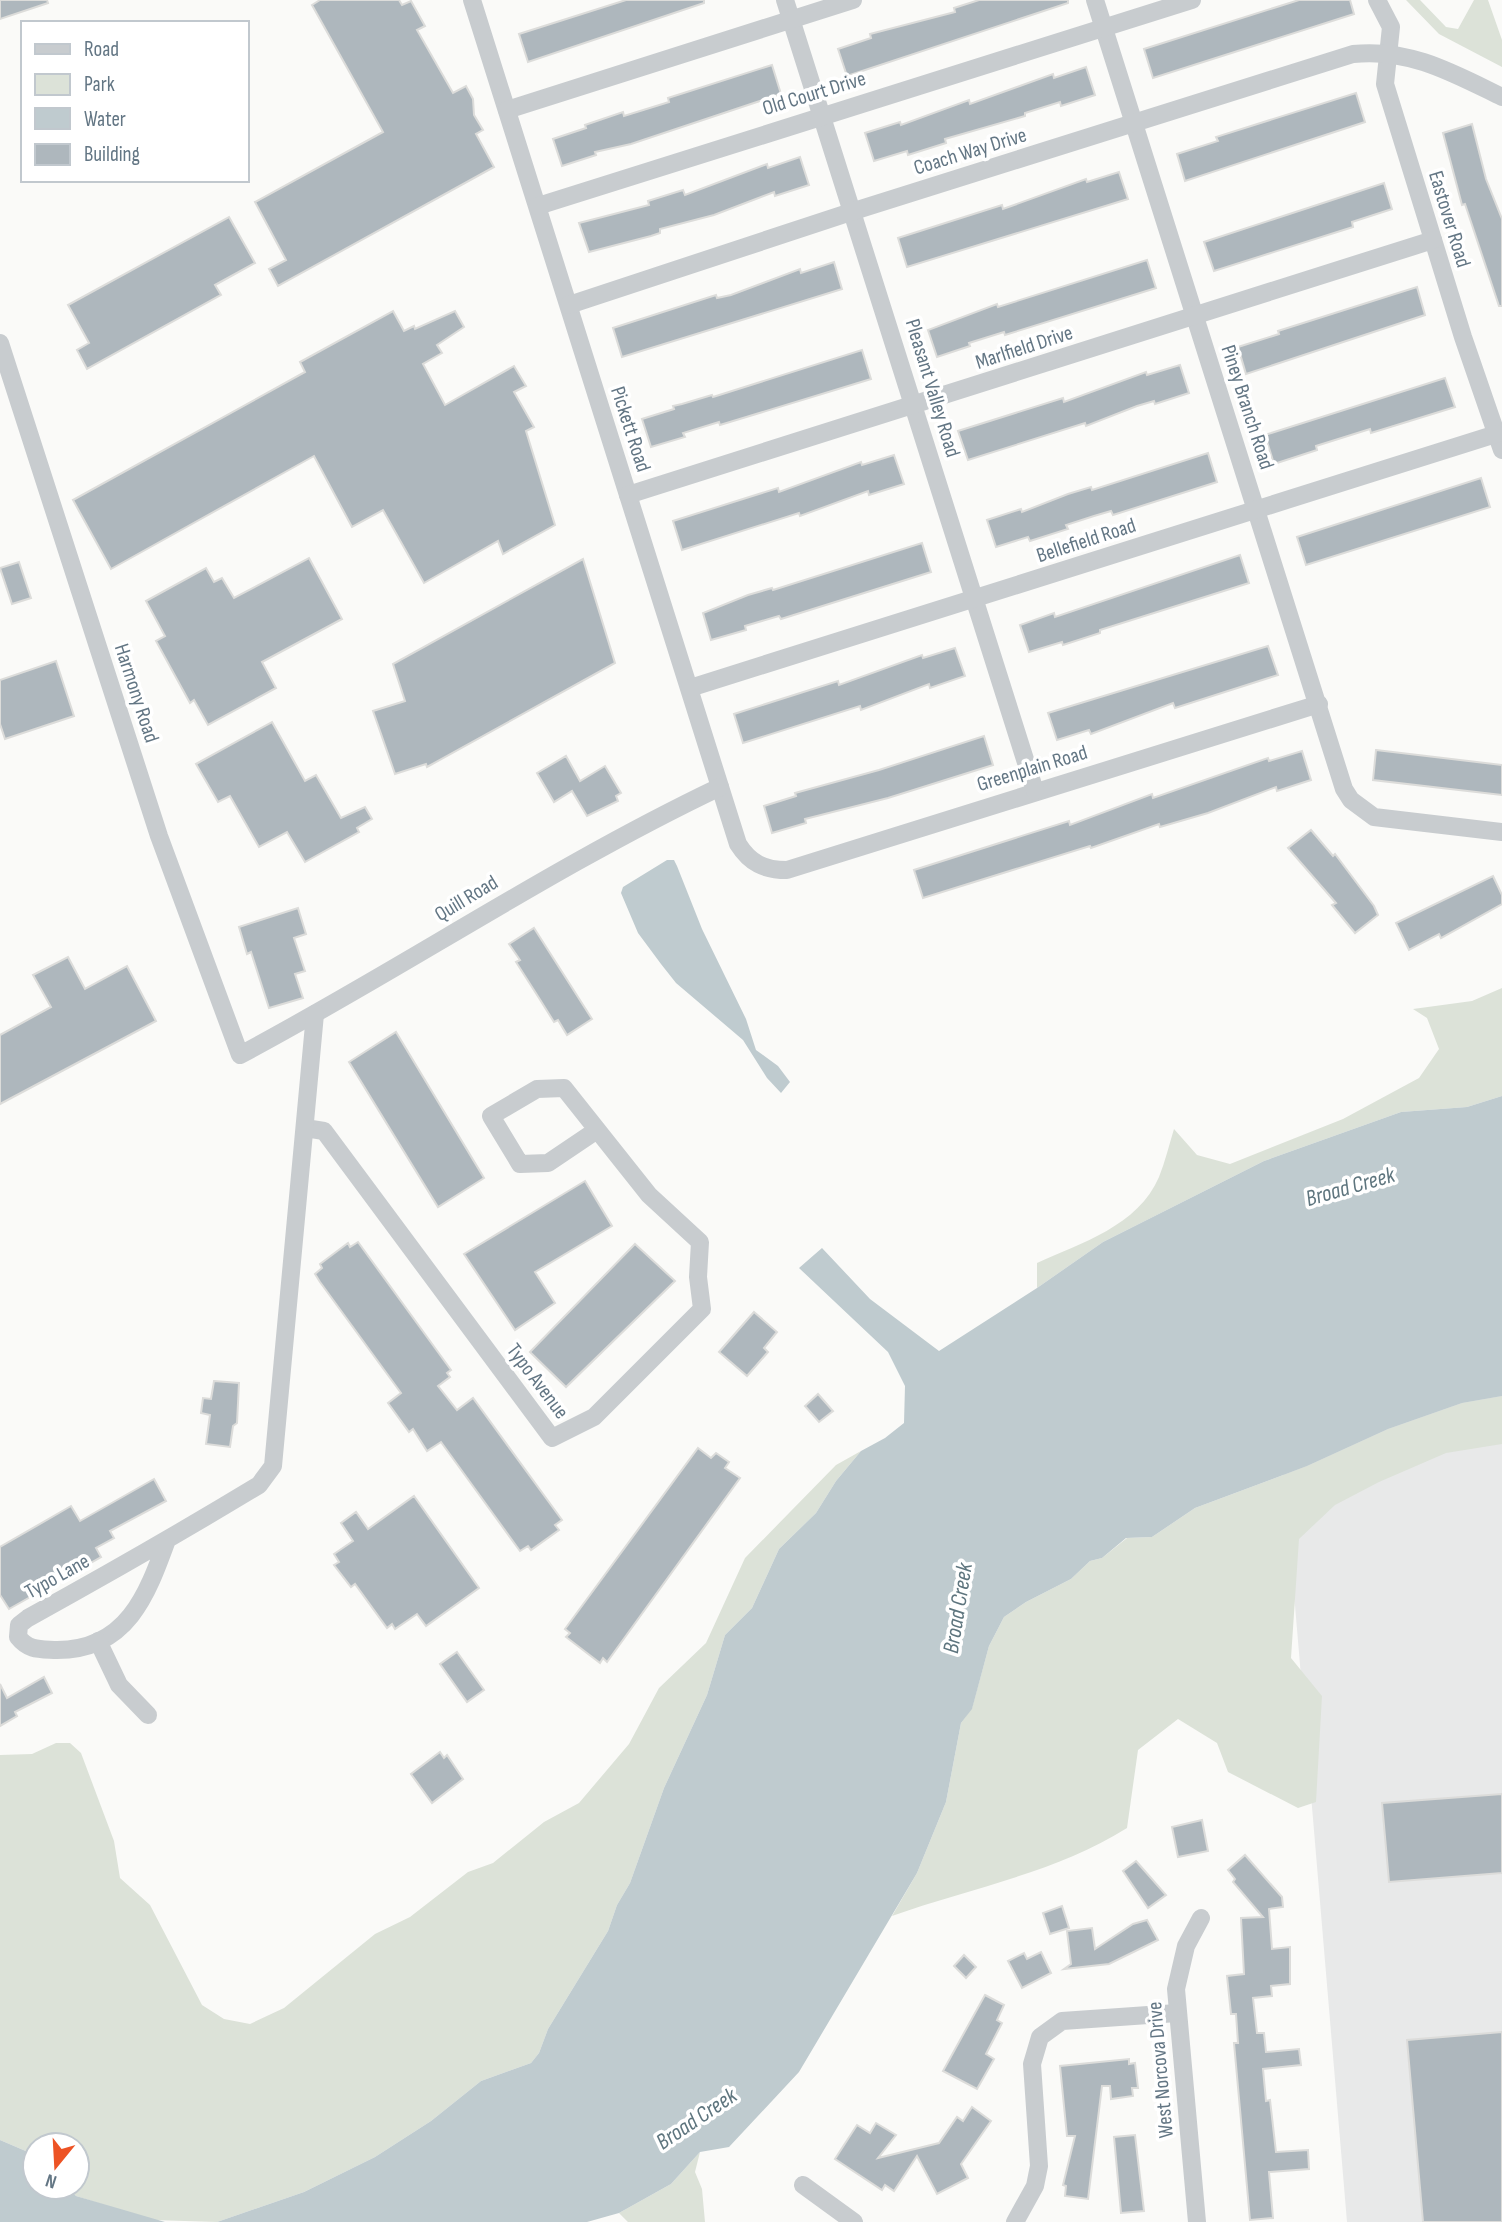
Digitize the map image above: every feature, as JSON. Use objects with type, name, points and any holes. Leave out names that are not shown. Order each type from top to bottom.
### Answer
[{"type":"street","name":"Pickett Road","points":[[472,0],[738,844],[758,865]]},
{"type":"street","name":"Pleasant Valley Road","points":[[785,0],[1035,791]]},
{"type":"street","points":[[507,110],[853,0]]},
{"type":"street","name":"Piney Branch Road","points":[[1095,0],[1344,789],[1352,800],[1374,817],[1502,832]]},
{"type":"street","points":[[1104,27],[1192,0]]},
{"type":"street","name":"Eastover Road","points":[[1377,0],[1385,10],[1391,27],[1385,84],[1499,442]]},
{"type":"street","name":"Old Court Drive","points":[[538,206],[1104,27]]},
{"type":"street","name":"Coach Way Drive","points":[[569,305],[853,211],[1353,54],[1388,53],[1434,65],[1502,97]]},
{"type":"street","name":"Marlfield Drive","points":[[628,495],[1433,240]]},
{"type":"street","name":"Harmony Road","points":[[0,343],[159,836],[240,1055]]},
{"type":"street","name":"Bellefield Road","points":[[690,688],[1257,509],[1499,442]]},
{"type":"street","name":"Greenplain Road","points":[[758,865],[773,870],[787,870],[1319,704]]},
{"type":"street","name":"Quill Road","points":[[240,1055],[315,1014],[522,891],[664,814],[720,787]]},
{"type":"street","points":[[304,1128],[315,1014]]},
{"type":"street","name":"Typo Avenue","points":[[304,1128],[324,1131],[552,1438],[594,1417],[702,1309],[698,1277],[700,1241],[649,1195],[564,1088],[537,1089],[491,1116],[520,1164],[548,1163],[597,1130]]},
{"type":"street","name":"Typo Lane","points":[[167,1540],[147,1595],[134,1614],[118,1629],[98,1641],[66,1650],[34,1649],[24,1645],[17,1631],[28,1618],[167,1540],[268,1477],[273,1466],[304,1128]]},
{"type":"street","points":[[98,1641],[119,1685],[148,1715]]},
{"type":"street","name":"West Norcova Drive","points":[[1197,2222],[1177,2013],[1178,1970],[1186,1946],[1201,1918]]},
{"type":"street","points":[[1015,2222],[1035,2186],[1039,2166],[1032,2064],[1040,2037],[1062,2021],[1177,2013]]},
{"type":"street","points":[[803,2185],[854,2222]]},
{"type":"shaded area","points":[[1502,1382],[1502,2222],[1347,2222],[1283,1463]]},
{"type":"green space","points":[[1406,0],[1420,0],[1446,27],[1458,29],[1474,0],[1488,0],[1502,40],[1502,67],[1439,34]]},
{"type":"green space","points":[[1502,988],[1502,1096],[1467,1107],[1401,1112],[1264,1161],[1103,1242],[1037,1288],[1037,1263],[1107,1231],[1137,1208],[1150,1194],[1159,1177],[1174,1129],[1197,1155],[1230,1164],[1343,1119],[1419,1078],[1439,1049],[1427,1018],[1413,1009],[1472,1001]]},
{"type":"green space","points":[[1502,1396],[1502,1444],[1446,1453],[1379,1482],[1335,1505],[1299,1539],[1291,1658],[1322,1696],[1316,1802],[1298,1808],[1228,1772],[1217,1743],[1178,1719],[1138,1750],[1127,1828],[1100,1844],[1042,1868],[892,1916],[917,1873],[946,1802],[961,1723],[972,1708],[989,1646],[1004,1617],[1026,1602],[1071,1579],[1090,1561],[1102,1558],[1127,1538],[1152,1537],[1195,1508],[1307,1466],[1388,1429],[1462,1403]]},
{"type":"green space","points":[[861,1451],[836,1481],[816,1513],[779,1549],[752,1608],[725,1635],[707,1695],[664,1788],[630,1883],[617,1905],[608,1931],[548,2029],[539,2053],[531,2063],[481,2081],[431,2121],[375,2157],[304,2192],[217,2222],[152,2220],[91,2201],[91,2131],[21,2131],[21,2149],[0,2140],[0,1755],[32,1754],[56,1743],[70,1743],[81,1753],[114,1841],[120,1878],[150,1905],[202,2005],[224,2019],[250,2024],[284,2008],[375,1934],[410,1917],[468,1872],[493,1863],[544,1822],[579,1803],[629,1744],[659,1688],[706,1643],[745,1558],[836,1465]]},
{"type":"green space","points":[[700,2152],[695,2172],[702,2189],[705,2222],[628,2222],[619,2213],[671,2184]]},
{"type":"water","points":[[667,860],[674,860],[677,866],[702,929],[746,1019],[756,1050],[778,1066],[790,1082],[781,1093],[767,1078],[743,1040],[676,983],[638,933],[621,893],[623,887]]},
{"type":"water","name":"Broad Creek","points":[[1502,1096],[1502,1396],[1462,1403],[1388,1429],[1307,1466],[1195,1508],[1152,1537],[1126,1538],[1102,1558],[1090,1561],[1071,1579],[1026,1602],[1004,1617],[989,1646],[972,1709],[961,1723],[946,1802],[917,1873],[799,2072],[729,2147],[700,2152],[671,2184],[619,2213],[587,2222],[217,2222],[304,2192],[375,2157],[431,2121],[481,2081],[531,2063],[539,2053],[548,2029],[608,1931],[617,1905],[630,1883],[664,1788],[707,1695],[725,1635],[752,1608],[779,1549],[816,1513],[836,1481],[861,1451],[885,1438],[904,1423],[905,1386],[888,1352],[799,1268],[822,1248],[870,1299],[939,1351],[1103,1242],[1264,1161],[1401,1112],[1467,1107]]},
{"type":"water","points":[[0,2140],[21,2149],[21,2201],[91,2200],[165,2222],[0,2222]]},
{"type":"building","points":[[0,0],[47,0],[48,3],[0,19]]},
{"type":"building","points":[[320,0],[399,0],[402,5],[411,1],[425,26],[417,30],[453,93],[466,86],[473,99],[474,115],[483,130],[476,134],[494,167],[278,286],[269,269],[286,260],[255,202],[383,132],[312,5]]},
{"type":"building","points":[[626,0],[704,0],[704,3],[528,62],[519,34]]},
{"type":"building","points":[[979,0],[1068,0],[1068,3],[847,76],[838,49],[871,38],[870,34],[955,12],[954,8]]},
{"type":"building","points":[[1299,0],[1350,0],[1354,14],[1153,78],[1144,49]]},
{"type":"building","points":[[772,65],[781,94],[631,144],[595,152],[596,155],[562,166],[553,139],[623,112],[624,116],[669,102],[668,98]]},
{"type":"building","points":[[1086,67],[1095,95],[1061,106],[1060,102],[1025,113],[1025,116],[945,139],[946,143],[908,155],[907,151],[874,161],[865,133],[900,122],[901,125],[969,100],[970,104],[1053,74],[1054,78]]},
{"type":"building","points":[[1356,93],[1365,122],[1185,181],[1177,154],[1218,141],[1216,137]]},
{"type":"building","points":[[1472,124],[1486,179],[1502,219],[1502,306],[1499,306],[1465,204],[1462,205],[1443,133]]},
{"type":"building","points":[[800,157],[809,185],[775,196],[774,192],[714,215],[660,229],[660,233],[651,236],[589,252],[579,223],[649,205],[648,201],[683,190],[685,195],[767,164],[768,168]]},
{"type":"building","points":[[1119,172],[1128,199],[907,267],[898,238],[1002,205],[1003,209],[1086,179],[1087,182]]},
{"type":"building","points":[[1384,183],[1392,209],[1352,222],[1353,227],[1214,271],[1204,242]]},
{"type":"building","points":[[229,217],[255,263],[215,285],[221,295],[87,369],[77,350],[89,343],[68,305]]},
{"type":"building","points":[[1147,260],[1156,288],[1005,335],[1004,332],[969,343],[970,346],[937,357],[928,330],[997,304],[998,307]]},
{"type":"building","points":[[834,262],[842,289],[622,357],[613,328],[716,295],[717,298],[731,295],[800,269],[801,273]]},
{"type":"building","points":[[1417,287],[1425,315],[1246,374],[1238,347],[1279,334],[1278,331]]},
{"type":"building","points":[[393,311],[404,331],[414,326],[415,329],[455,311],[464,327],[437,345],[442,353],[423,364],[445,405],[514,366],[526,386],[514,392],[534,427],[526,431],[555,525],[503,554],[498,541],[424,583],[383,510],[352,527],[314,456],[111,569],[73,500],[305,372],[300,362]]},
{"type":"building","points":[[862,350],[871,379],[720,425],[719,422],[683,433],[685,437],[651,447],[642,419],[674,409],[673,406],[712,395],[713,397]]},
{"type":"building","points":[[1180,365],[1189,393],[1155,404],[1154,401],[1137,406],[1086,426],[1085,423],[968,460],[958,431],[1063,398],[1064,402],[1146,372],[1147,375]]},
{"type":"building","points":[[1445,378],[1455,407],[1371,433],[1370,429],[1316,446],[1317,450],[1274,464],[1265,435]]},
{"type":"building","points":[[1208,453],[1217,482],[1113,515],[1111,511],[1094,516],[1066,525],[1068,529],[1030,541],[1028,537],[996,547],[987,520],[1021,509],[1022,512],[1068,494],[1091,487],[1092,490]]},
{"type":"building","points":[[894,455],[904,484],[869,495],[868,491],[800,516],[799,513],[682,550],[673,521],[778,488],[779,492],[861,462],[862,465]]},
{"type":"building","points":[[1481,478],[1490,507],[1306,565],[1297,537]]},
{"type":"building","points":[[922,543],[931,572],[781,619],[779,616],[745,626],[746,630],[711,640],[703,613],[748,595],[772,588],[773,590]]},
{"type":"building","points":[[1240,555],[1249,583],[1100,630],[1100,633],[1063,645],[1062,642],[1029,652],[1020,625],[1054,613],[1055,617]]},
{"type":"building","points":[[309,558],[342,619],[262,662],[276,688],[208,725],[194,700],[190,703],[156,641],[165,636],[146,601],[206,568],[214,582],[222,578],[234,598]]},
{"type":"building","points":[[583,559],[615,663],[427,767],[426,764],[395,774],[373,711],[405,701],[393,664]]},
{"type":"building","points":[[19,562],[31,598],[12,604],[0,568]]},
{"type":"building","points":[[1268,646],[1278,675],[1175,708],[1173,703],[1091,734],[1089,730],[1057,740],[1048,713]]},
{"type":"building","points":[[955,648],[965,676],[930,688],[929,684],[861,710],[860,706],[743,743],[734,714],[838,681],[839,685],[922,655],[923,658]]},
{"type":"building","points":[[56,661],[74,716],[5,739],[0,724],[0,680]]},
{"type":"building","points":[[272,722],[305,781],[316,775],[341,818],[365,807],[372,819],[357,828],[359,832],[305,862],[287,832],[259,847],[230,796],[218,802],[196,764]]},
{"type":"building","points":[[984,736],[993,765],[888,798],[805,819],[806,823],[772,833],[764,806],[796,796],[795,793],[879,770]]},
{"type":"building","points":[[1376,750],[1502,765],[1502,795],[1373,780]]},
{"type":"building","points":[[1302,751],[1311,780],[1277,791],[1276,787],[1208,813],[1160,827],[1159,824],[1091,848],[1090,846],[923,898],[914,870],[1069,821],[1070,825],[1152,794],[1153,798],[1268,758],[1269,761]]},
{"type":"building","points":[[566,756],[580,781],[605,766],[621,793],[616,796],[618,801],[587,816],[572,791],[554,802],[537,773]]},
{"type":"building","points":[[1311,830],[1333,856],[1335,854],[1378,915],[1355,933],[1332,905],[1336,903],[1288,848]]},
{"type":"building","points":[[1493,876],[1502,895],[1502,904],[1441,938],[1439,934],[1409,950],[1396,923]]},
{"type":"building","points":[[298,908],[306,934],[294,938],[305,971],[295,974],[303,998],[269,1008],[251,952],[247,954],[239,927]]},
{"type":"building","points":[[534,928],[592,1019],[567,1035],[558,1020],[554,1022],[516,962],[520,960],[509,944]]},
{"type":"building","points":[[68,957],[85,989],[127,966],[156,1021],[0,1104],[0,1035],[51,1007],[33,975]]},
{"type":"building","points":[[396,1032],[484,1178],[438,1207],[349,1062]]},
{"type":"building","points":[[585,1181],[612,1226],[535,1272],[555,1303],[515,1330],[464,1254]]},
{"type":"building","points":[[358,1242],[451,1370],[447,1373],[450,1377],[438,1386],[457,1410],[473,1398],[562,1520],[555,1525],[559,1530],[531,1550],[528,1546],[520,1551],[441,1442],[427,1451],[413,1429],[409,1432],[388,1403],[401,1393],[315,1274],[322,1268],[320,1264],[348,1243],[350,1247]]},
{"type":"building","points":[[635,1244],[675,1281],[566,1387],[530,1352]]},
{"type":"building","points":[[754,1312],[777,1332],[764,1348],[768,1352],[747,1376],[719,1352]]},
{"type":"building","points":[[214,1381],[239,1383],[237,1423],[233,1426],[230,1447],[206,1444],[210,1415],[201,1413],[203,1398],[211,1399]]},
{"type":"building","points":[[818,1394],[833,1411],[819,1422],[805,1406]]},
{"type":"building","points":[[698,1448],[711,1458],[716,1453],[729,1462],[725,1468],[740,1478],[607,1662],[603,1658],[600,1663],[566,1637],[570,1633],[565,1629]]},
{"type":"building","points":[[154,1479],[166,1501],[110,1531],[114,1538],[96,1548],[101,1557],[9,1609],[0,1595],[0,1547],[71,1506],[80,1521]]},
{"type":"building","points":[[414,1496],[479,1588],[426,1626],[417,1614],[395,1629],[392,1624],[387,1628],[355,1584],[351,1587],[334,1565],[339,1562],[334,1554],[353,1541],[341,1523],[356,1512],[368,1529]]},
{"type":"building","points":[[457,1652],[484,1690],[467,1702],[440,1664]]},
{"type":"building","points":[[44,1677],[52,1693],[15,1712],[17,1716],[0,1726],[0,1684],[7,1698]]},
{"type":"building","points":[[440,1752],[444,1758],[447,1755],[463,1779],[432,1803],[411,1774]]},
{"type":"building","points":[[1502,1794],[1502,1873],[1389,1882],[1382,1803]]},
{"type":"building","points":[[1202,1820],[1208,1851],[1178,1857],[1172,1827]]},
{"type":"building","points":[[1245,1855],[1282,1897],[1283,1907],[1269,1909],[1272,1949],[1290,1947],[1290,1984],[1271,1986],[1272,1996],[1253,1998],[1257,2033],[1264,2033],[1266,2052],[1299,2049],[1301,2065],[1263,2069],[1266,2101],[1270,2100],[1276,2152],[1308,2150],[1309,2169],[1269,2172],[1273,2218],[1250,2220],[1234,2043],[1238,2043],[1236,2014],[1231,2014],[1227,1976],[1244,1974],[1241,1918],[1263,1917],[1233,1882],[1235,1879],[1228,1870]]},
{"type":"building","points":[[1136,1861],[1166,1895],[1148,1908],[1123,1871]]},
{"type":"building","points":[[1062,1906],[1069,1928],[1050,1934],[1043,1913]]},
{"type":"building","points":[[1147,1920],[1158,1940],[1109,1964],[1064,1969],[1071,1964],[1067,1931],[1092,1928],[1095,1949],[1133,1924]]},
{"type":"building","points":[[1041,1952],[1051,1973],[1022,1988],[1008,1961],[1024,1953],[1027,1959]]},
{"type":"building","points":[[964,1955],[976,1967],[966,1978],[954,1966]]},
{"type":"building","points":[[985,1995],[1004,2005],[997,2020],[1002,2023],[986,2054],[994,2059],[977,2089],[943,2071]]},
{"type":"building","points":[[1502,2032],[1502,2222],[1423,2222],[1407,2040]]},
{"type":"building","points":[[1129,2059],[1129,2064],[1135,2063],[1138,2088],[1132,2088],[1133,2096],[1111,2099],[1110,2086],[1102,2086],[1088,2199],[1065,2196],[1066,2186],[1063,2185],[1075,2136],[1067,2136],[1060,2066]]},
{"type":"building","points":[[972,2107],[991,2121],[961,2164],[968,2178],[937,2194],[917,2156],[894,2191],[885,2185],[882,2190],[835,2159],[857,2125],[870,2133],[876,2123],[896,2135],[878,2158],[939,2143],[957,2117],[963,2121]]},
{"type":"building","points":[[1135,2135],[1144,2211],[1121,2213],[1114,2137]]}]
